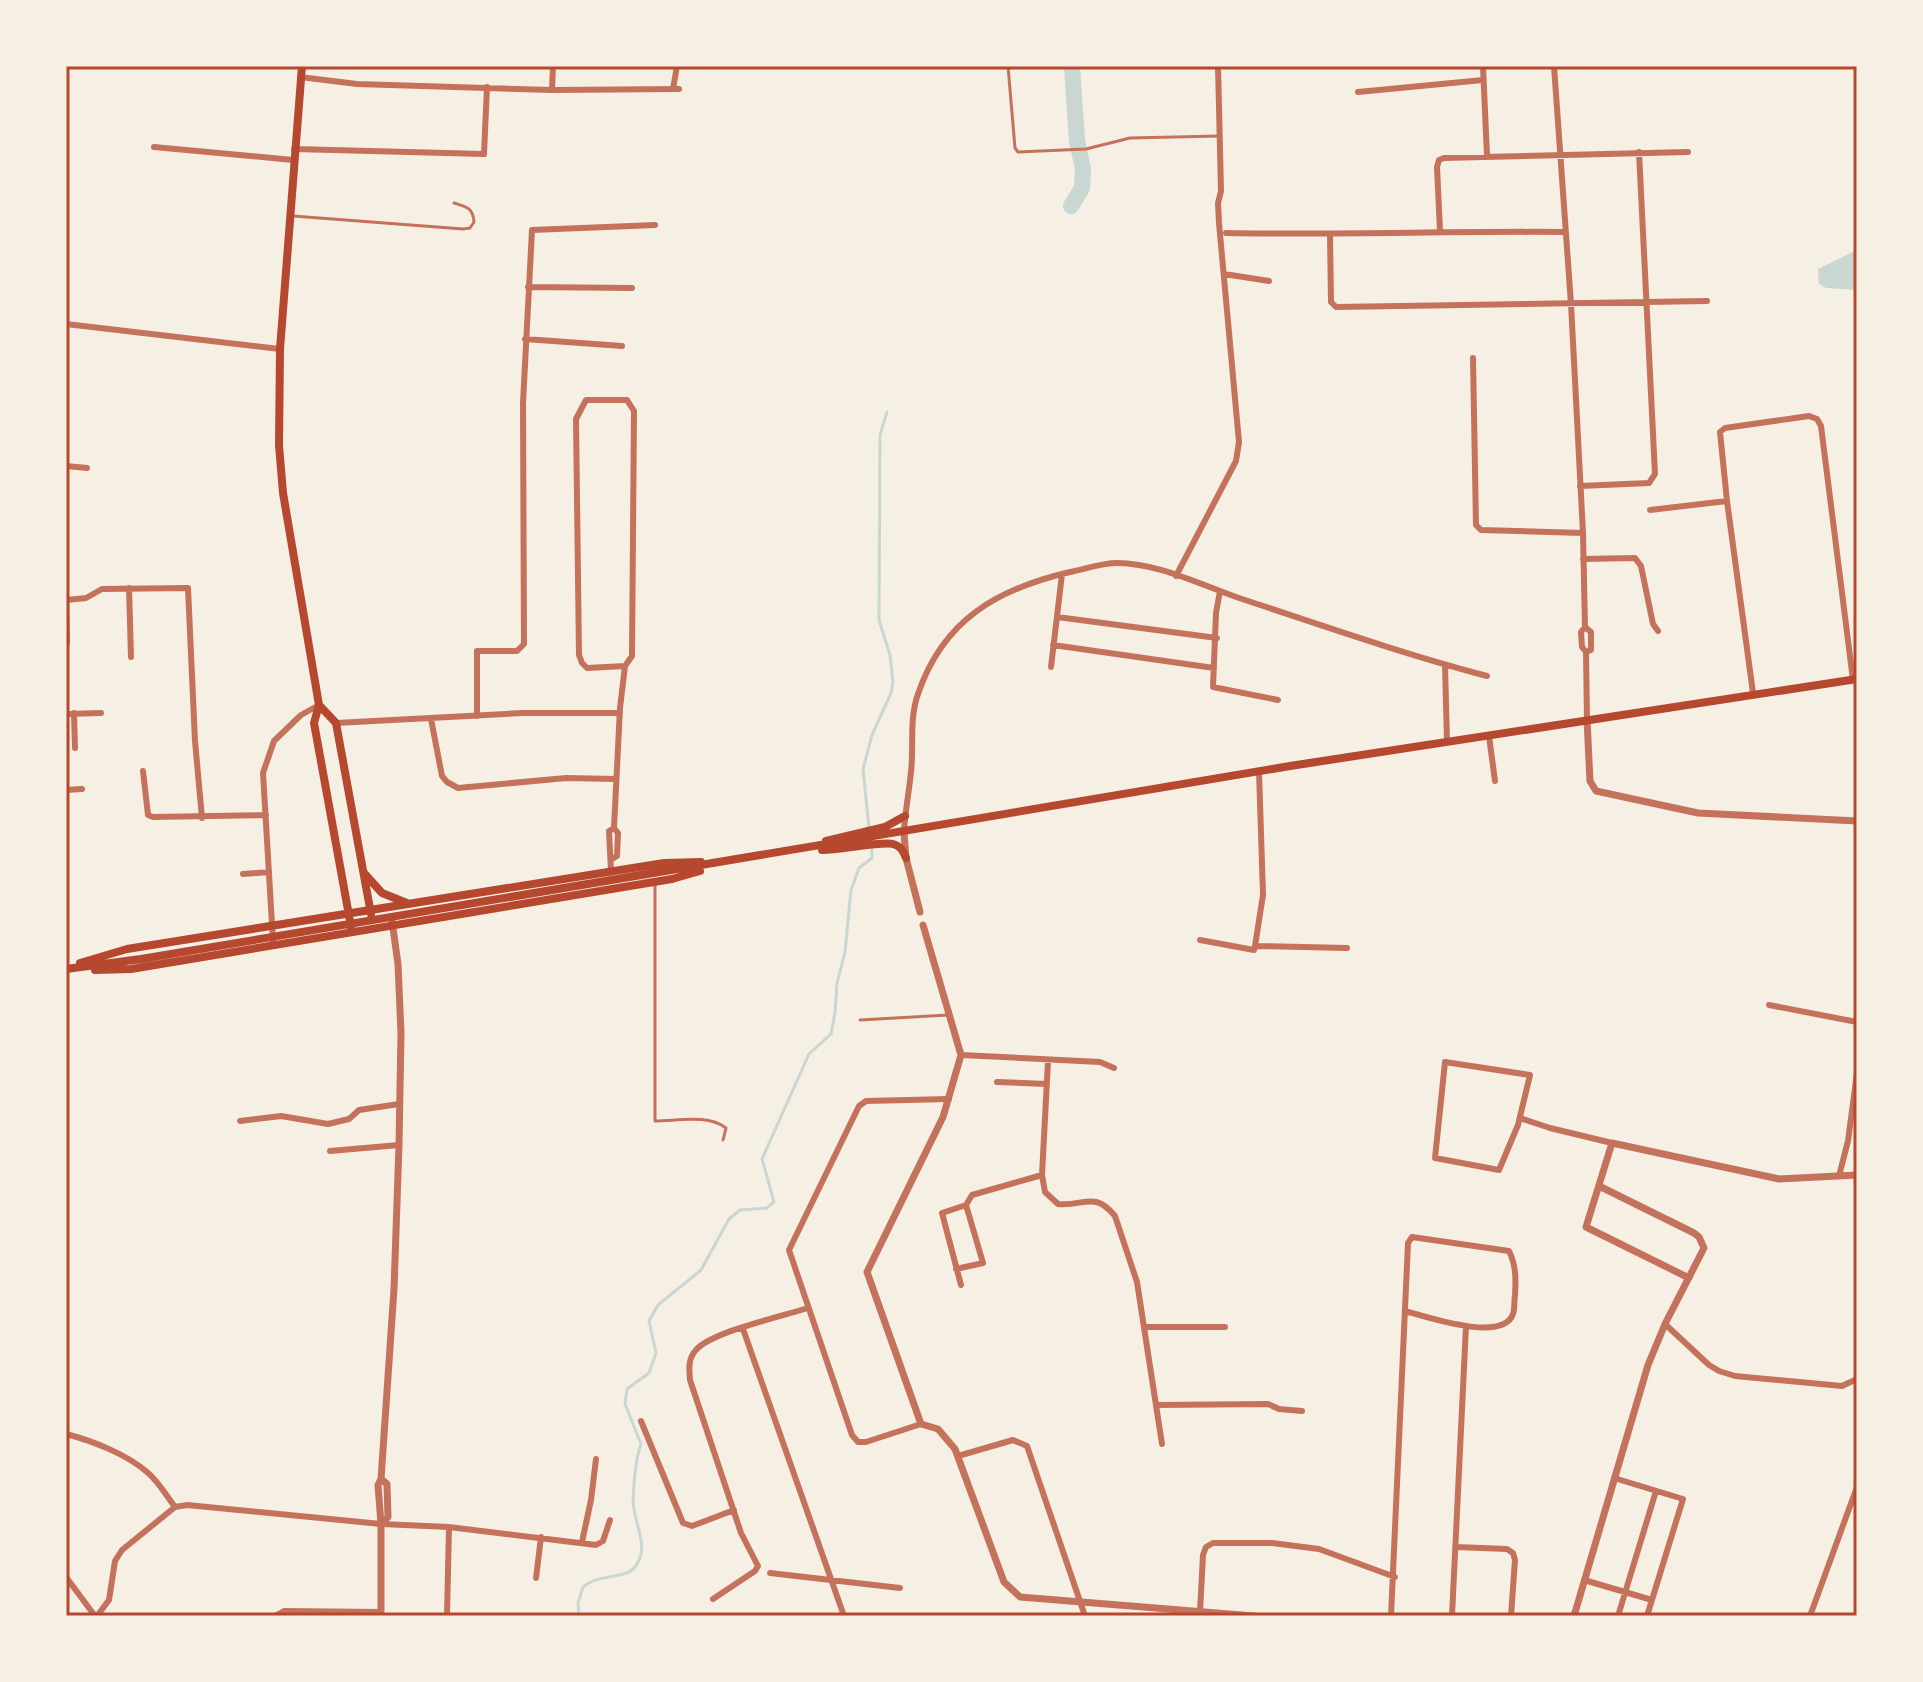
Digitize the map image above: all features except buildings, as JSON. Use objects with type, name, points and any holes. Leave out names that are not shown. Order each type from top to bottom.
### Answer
[{"type":"main road","points":[[302,66],[280,349],[283,493],[319,705],[314,723],[352,932]]},
{"type":"main road","points":[[787,852],[1259,771],[1753,693],[1855,680]]},
{"type":"main road","points":[[319,705],[336,723],[373,929]]},
{"type":"main road","points":[[881,836],[905,816]]},
{"type":"main road","points":[[881,836],[897,846],[906,858]]},
{"type":"main road","points":[[66,969],[845,843]]},
{"type":"main road","points":[[66,969],[127,949],[611,871],[667,863],[734,861]]},
{"type":"main road","points":[[66,969],[131,969],[311,940],[655,882],[734,861]]},
{"type":"main road","points":[[362,868],[382,893],[413,904]]},
{"type":"main road","points":[[513,887],[516,904]]},
{"type":"main road","points":[[483,892],[479,902],[485,909]]},
{"type":"main road","points":[[307,921],[314,930],[311,940]]},
{"type":"street","points":[[552,90],[553,66]]},
{"type":"street","points":[[300,77],[357,84],[552,90],[676,89],[677,66]]},
{"type":"street","points":[[1176,576],[1236,461],[1239,442],[1218,203],[1221,191],[1218,66]]},
{"type":"street","points":[[1483,66],[1487,156]]},
{"type":"street","points":[[1554,66],[1571,304],[1585,627],[1591,632],[1591,650],[1586,652],[1590,781],[1596,791],[1698,813],[1857,821]]},
{"type":"street","points":[[1358,92],[1483,80]]},
{"type":"street","points":[[294,149],[484,154],[487,87]]},
{"type":"street","points":[[154,147],[293,160]]},
{"type":"street","points":[[1580,486],[1649,483],[1653,479],[1648,302],[1639,152]]},
{"type":"street","points":[[1440,231],[1439,160],[1559,153],[1688,152]]},
{"type":"street","points":[[477,716],[477,651],[517,651],[524,644],[523,403],[532,230],[655,225]]},
{"type":"street","points":[[1226,233],[1565,232]]},
{"type":"street","points":[[1330,235],[1331,302],[1336,307],[1707,301]]},
{"type":"street","points":[[1224,274],[1269,281]]},
{"type":"street","points":[[528,287],[632,288]]},
{"type":"street","points":[[66,324],[280,349]]},
{"type":"street","points":[[525,339],[622,346]]},
{"type":"street","points":[[1473,358],[1476,525],[1481,530],[1583,533]]},
{"type":"street","points":[[611,871],[612,859],[617,856],[618,833],[614,828],[620,713],[625,666],[632,656],[634,411],[627,400],[586,400],[576,419],[580,660],[587,668],[625,666]]},
{"type":"street","points":[[1753,693],[1720,432],[1725,428],[1809,416],[1817,419],[1821,426],[1855,680]]},
{"type":"street","points":[[66,466],[87,468]]},
{"type":"street","points":[[1650,510],[1727,501]]},
{"type":"street","points":[[1583,559],[1635,558],[1641,566],[1653,624],[1658,631]]},
{"type":"street","points":[[920,912],[906,858],[904,833],[912,770],[915,703],[926,675],[954,628],[989,601],[1023,586],[1117,562],[1150,567],[1445,665],[1487,676]]},
{"type":"street","points":[[1051,667],[1062,574]]},
{"type":"street","points":[[129,588],[131,657]]},
{"type":"street","points":[[67,643],[66,601],[86,598],[102,589],[188,588],[202,818]]},
{"type":"street","points":[[1220,591],[1213,687],[1278,700]]},
{"type":"street","points":[[1057,617],[1217,638]]},
{"type":"street","points":[[1053,645],[1214,668]]},
{"type":"street","points":[[1445,665],[1447,742]]},
{"type":"street","points":[[273,946],[263,773],[274,741],[301,715],[319,705]]},
{"type":"street","points":[[75,748],[70,714],[101,713]]},
{"type":"street","points":[[336,723],[522,713],[620,713]]},
{"type":"street","points":[[431,719],[442,776],[458,788],[566,778],[616,779]]},
{"type":"street","points":[[1489,736],[1495,781]]},
{"type":"street","points":[[143,771],[148,815],[202,818],[266,815]]},
{"type":"street","points":[[1200,940],[1254,950],[1263,895],[1259,771]]},
{"type":"street","points":[[66,790],[82,789]]},
{"type":"street","points":[[243,874],[269,872]]},
{"type":"street","points":[[275,1616],[284,1611],[381,1614],[378,1485],[381,1479],[394,1289],[399,1145],[398,964],[390,907]]},
{"type":"street","points":[[921,1424],[867,1272],[943,1117],[961,1055],[923,925]]},
{"type":"street","points":[[1255,946],[1347,948]]},
{"type":"street","points":[[1769,1005],[1857,1022]]},
{"type":"street","points":[[961,1055],[1100,1062],[1114,1068]]},
{"type":"street","points":[[1048,1061],[1042,1175],[1045,1192],[1058,1204],[1094,1200],[1109,1208],[1115,1216],[1137,1282],[1162,1444]]},
{"type":"street","points":[[1445,1062],[1530,1075],[1520,1118],[1499,1170],[1435,1158],[1445,1062]]},
{"type":"street","points":[[1839,1176],[1848,1141],[1857,1073]]},
{"type":"street","points":[[997,1082],[1047,1084]]},
{"type":"street","points":[[949,1099],[866,1101],[859,1106],[789,1250],[852,1435],[858,1442],[866,1442],[921,1424],[938,1429],[948,1438],[958,1456],[1004,1582],[1020,1597],[1254,1616]]},
{"type":"street","points":[[240,1121],[281,1116],[328,1124],[349,1119],[359,1110],[399,1104]]},
{"type":"street","points":[[1520,1118],[1612,1143],[1779,1179],[1857,1175]]},
{"type":"street","points":[[1612,1143],[1586,1227],[1689,1278]]},
{"type":"street","points":[[330,1151],[399,1145]]},
{"type":"street","points":[[961,1285],[942,1213],[966,1205],[975,1193],[1042,1175]]},
{"type":"street","points":[[1574,1616],[1642,1382],[1665,1324],[1704,1248],[1694,1233],[1599,1186]]},
{"type":"street","points":[[956,1269],[983,1263],[966,1205]]},
{"type":"street","points":[[1391,1616],[1408,1243],[1412,1237],[1509,1251],[1516,1275],[1514,1313],[1507,1322],[1496,1328],[1466,1326],[1405,1311]]},
{"type":"street","points":[[713,1599],[758,1566],[741,1533],[690,1380],[689,1364],[694,1351],[708,1340],[808,1308]]},
{"type":"street","points":[[1665,1324],[1719,1371],[1735,1376],[1842,1386],[1857,1379]]},
{"type":"street","points":[[1452,1616],[1466,1326]]},
{"type":"street","points":[[1144,1327],[1225,1327]]},
{"type":"street","points":[[743,1329],[844,1616]]},
{"type":"street","points":[[1157,1405],[1268,1404],[1279,1409],[1302,1411]]},
{"type":"street","points":[[641,1421],[683,1523],[692,1526],[734,1510]]},
{"type":"street","points":[[66,1434],[138,1465],[148,1472],[175,1507]]},
{"type":"street","points":[[958,1456],[1013,1440],[1027,1446],[1085,1616]]},
{"type":"street","points":[[582,1542],[596,1459]]},
{"type":"street","points":[[1614,1478],[1683,1499],[1647,1616]]},
{"type":"street","points":[[1810,1616],[1857,1487]]},
{"type":"street","points":[[1618,1616],[1656,1491]]},
{"type":"street","points":[[66,1577],[96,1616],[109,1600],[115,1561],[122,1550],[175,1507],[187,1505],[381,1524],[449,1527],[600,1544],[610,1520]]},
{"type":"street","points":[[447,1616],[449,1527]]},
{"type":"street","points":[[536,1578],[541,1537]]},
{"type":"street","points":[[1200,1612],[1203,1555],[1206,1547],[1213,1543],[1272,1543],[1319,1549],[1395,1577]]},
{"type":"street","points":[[1456,1547],[1507,1549],[1513,1553],[1511,1616]]},
{"type":"street","points":[[770,1573],[900,1588]]},
{"type":"street","points":[[1584,1580],[1652,1600]]},
{"type":"lane","points":[[1008,66],[1016,150],[1022,152],[1086,149],[1130,138],[1219,136]]},
{"type":"lane","points":[[289,216],[470,228],[474,222],[473,213],[468,207],[454,203]]},
{"type":"lane","points":[[655,882],[655,1121],[716,1122],[726,1128],[723,1140]]},
{"type":"lane","points":[[860,1020],[950,1015]]},
{"type":"shaded area","points":[[1857,250],[1857,290],[1826,288],[1819,284],[1818,269]]},
{"type":"waterway","points":[[1071,206],[1082,188],[1083,169],[1077,141],[1072,66]]},
{"type":"waterway","points":[[869,828],[863,769],[872,735],[893,683],[890,655],[879,620],[880,435],[887,412]]},
{"type":"waterway","points":[[579,1616],[578,1603],[583,1587],[596,1580],[631,1571],[640,1559],[640,1534],[633,1500],[641,1444],[625,1404],[627,1389],[649,1373],[656,1353],[649,1321],[658,1305],[701,1270],[729,1219],[740,1210],[767,1208],[774,1202],[762,1159],[809,1054],[831,1034],[837,983],[845,952],[851,890],[859,868],[872,858],[872,848]]}]
